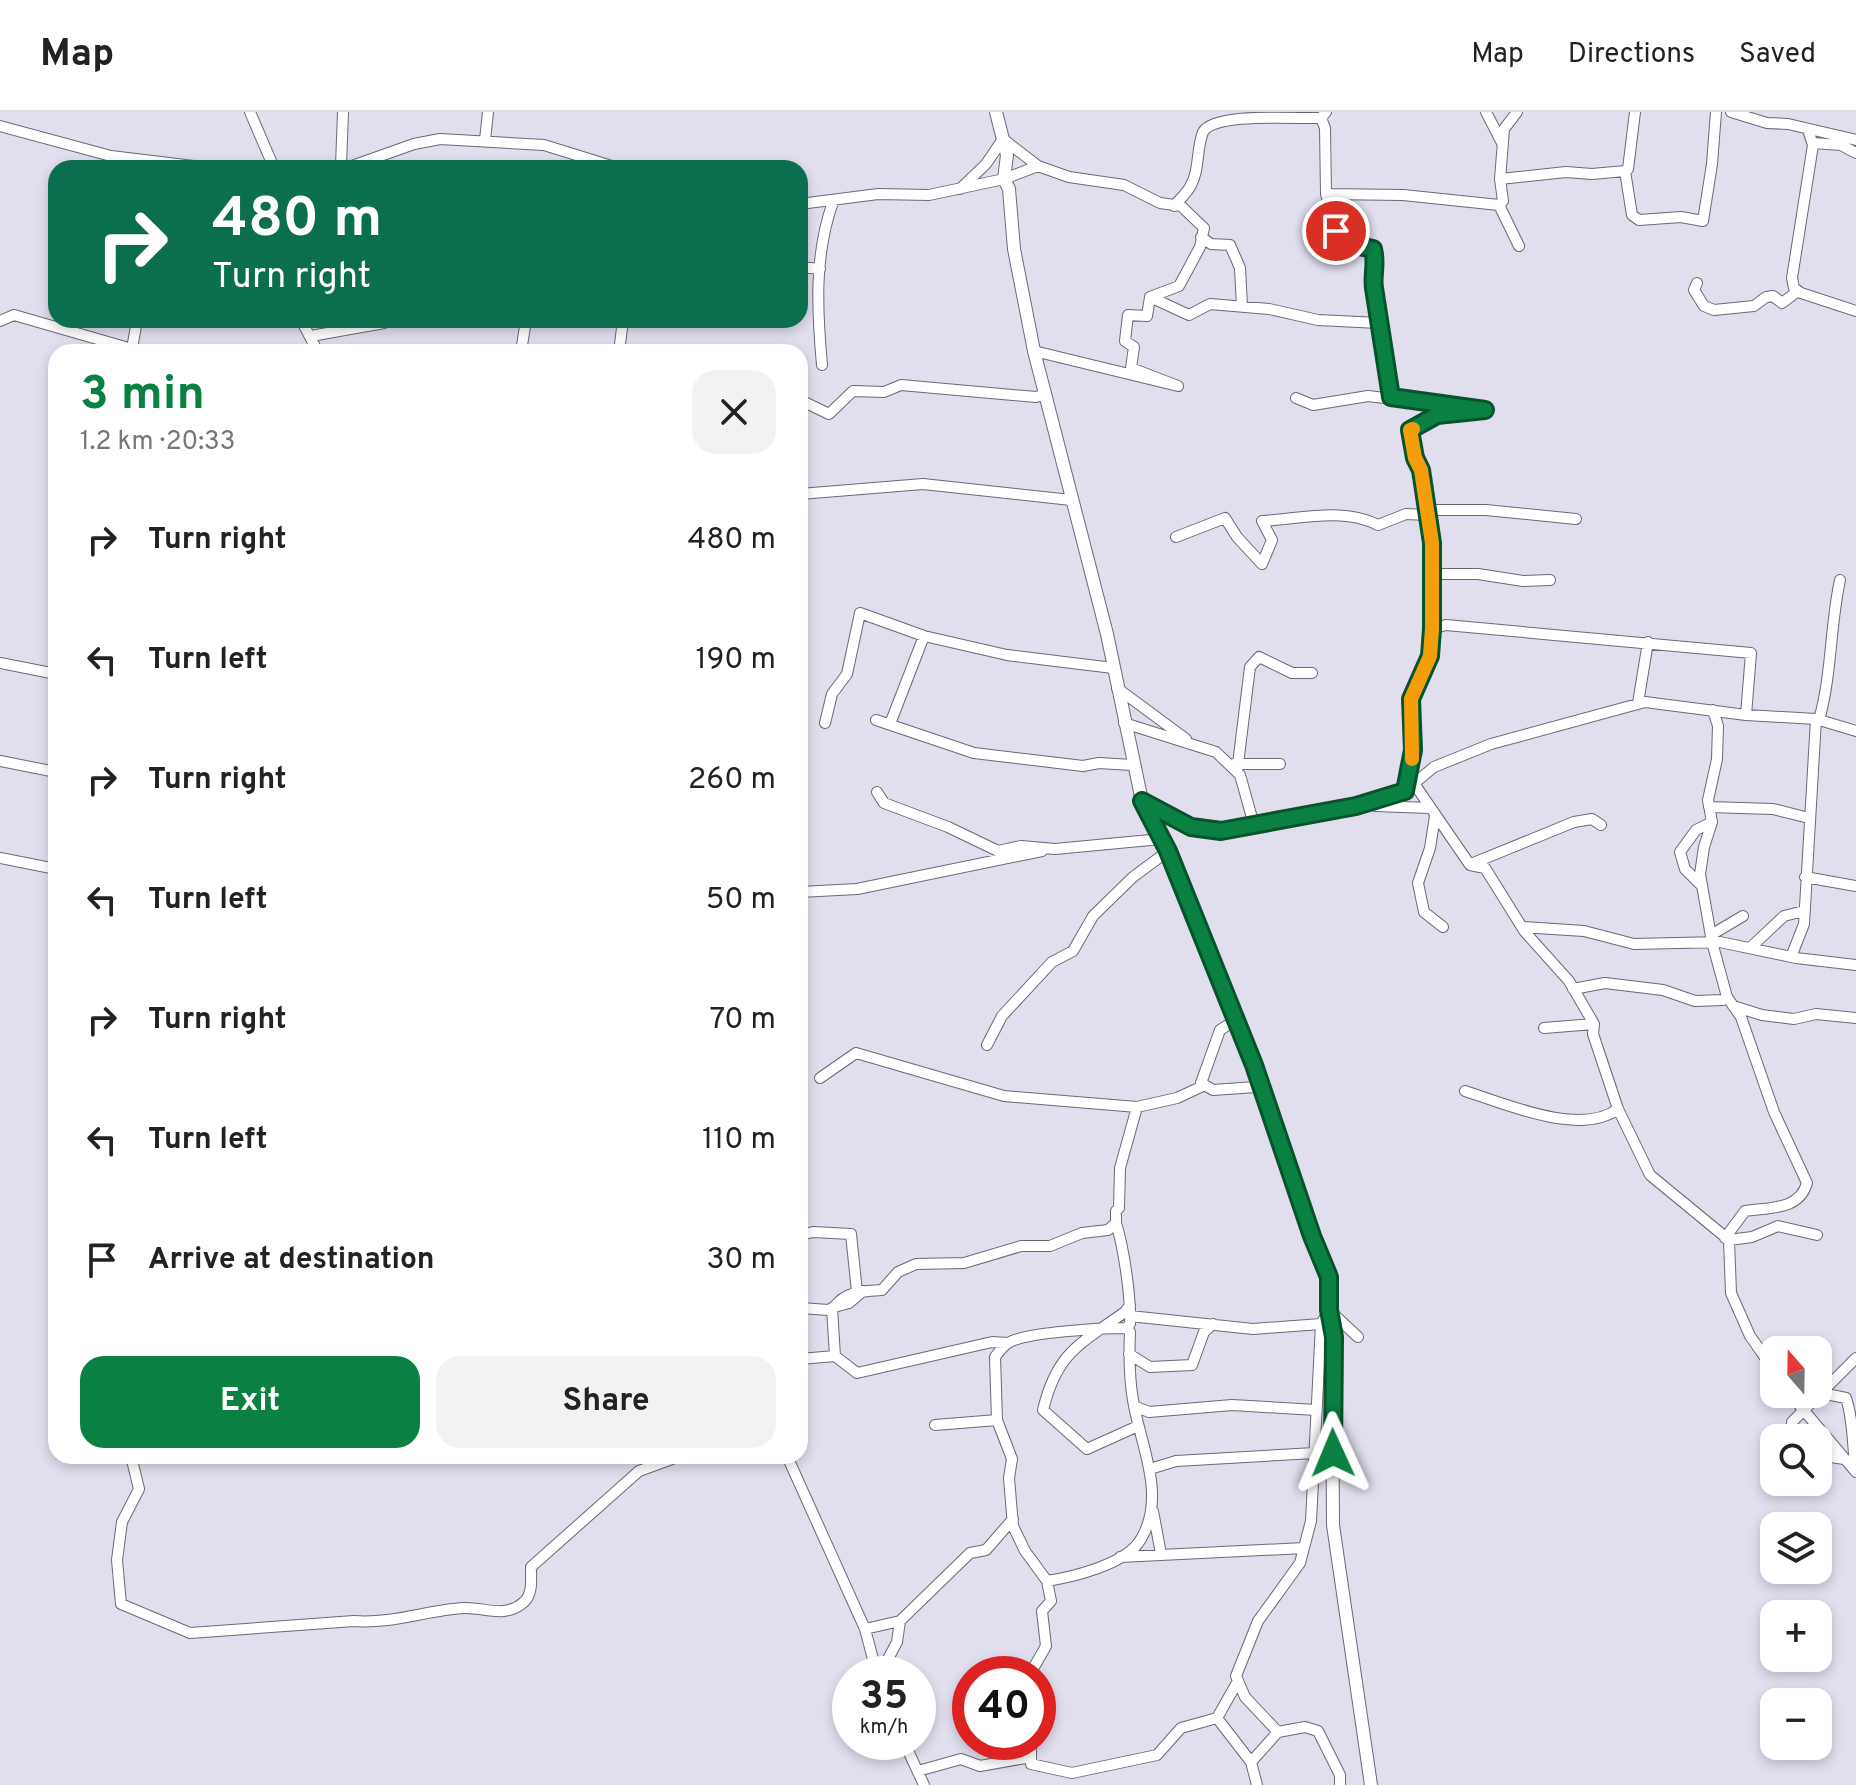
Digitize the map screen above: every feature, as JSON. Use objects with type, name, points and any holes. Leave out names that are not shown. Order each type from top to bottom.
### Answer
[{"type":"street","points":[[250,112],[271,160]]},
{"type":"street","points":[[341,160],[343,112]]},
{"type":"street","points":[[485,140],[488,112]]},
{"type":"street","points":[[996,112],[1007,155],[1004,179],[1009,189],[1014,249],[1034,351],[1113,668],[1142,801],[1168,851],[1263,1087],[1312,1236],[1329,1277],[1329,1310],[1334,1337],[1333,1525],[1371,1785]]},
{"type":"street","points":[[1486,112],[1502,143]]},
{"type":"street","points":[[1499,205],[1503,201],[1500,179],[1504,129],[1517,112]]},
{"type":"street","points":[[1635,112],[1628,169],[1625,171],[1632,215],[1639,220],[1681,217],[1703,221],[1716,112]]},
{"type":"street","points":[[1731,112],[1767,123],[1788,124],[1856,140]]},
{"type":"street","points":[[1174,206],[1190,186],[1203,132],[1209,123],[1242,116],[1324,115],[1326,194],[1336,231],[1359,246],[1373,249],[1377,262],[1373,276],[1391,397]]},
{"type":"street","points":[[0,126],[99,153],[140,160]]},
{"type":"street","points":[[1808,130],[1813,143],[1792,270],[1794,288],[1814,299],[1856,311]]},
{"type":"street","points":[[1003,139],[1038,166],[1069,177],[1124,185],[1142,196],[1181,206],[1198,221],[1204,228],[1194,261],[1179,286],[1150,297]]},
{"type":"street","points":[[960,189],[986,164],[1003,139]]},
{"type":"street","points":[[366,160],[428,140],[485,140],[544,145],[592,160]]},
{"type":"street","points":[[1813,143],[1841,145],[1856,153]]},
{"type":"street","points":[[390,154],[390,160]]},
{"type":"street","points":[[808,204],[878,194],[929,195],[1004,179],[1038,166]]},
{"type":"street","points":[[1500,179],[1566,172],[1592,174],[1625,171]]},
{"type":"street","points":[[1326,194],[1403,195],[1499,205]]},
{"type":"street","points":[[822,365],[816,301],[825,224],[833,202]]},
{"type":"street","points":[[1499,205],[1519,246]]},
{"type":"street","points":[[1201,237],[1211,244],[1230,245],[1237,257],[1242,306]]},
{"type":"street","points":[[808,268],[820,269]]},
{"type":"street","points":[[1697,283],[1694,290],[1704,306],[1714,310],[1754,306],[1773,296],[1782,303],[1798,291]]},
{"type":"street","points":[[1150,297],[1189,315],[1210,304],[1242,306],[1318,320],[1379,323]]},
{"type":"street","points":[[1034,351],[1178,386],[1131,368],[1134,347],[1125,341],[1128,315],[1147,316],[1150,297]]},
{"type":"street","points":[[0,321],[14,315],[48,325]]},
{"type":"street","points":[[58,328],[113,344]]},
{"type":"street","points":[[306,328],[314,344]]},
{"type":"street","points":[[311,336],[356,328]]},
{"type":"street","points":[[808,404],[829,414],[853,391],[884,392],[901,385],[1036,397],[1046,394]]},
{"type":"street","points":[[1296,398],[1313,405],[1353,397],[1391,397],[1485,410],[1437,415],[1410,430],[1415,458],[1421,470],[1427,513],[1432,629],[1430,656],[1411,699],[1413,750],[1405,791]]},
{"type":"street","points":[[808,493],[923,484],[1071,500]]},
{"type":"street","points":[[1176,537],[1225,518],[1237,537],[1262,564],[1272,540],[1262,521],[1330,514],[1366,519],[1378,525],[1406,514],[1486,510],[1576,519]]},
{"type":"street","points":[[1432,574],[1550,580]]},
{"type":"street","points":[[1791,957],[1804,924],[1818,720],[1825,699],[1827,662],[1833,643],[1834,607],[1840,580]]},
{"type":"street","points":[[825,723],[832,694],[847,674],[860,613],[924,636],[1007,655],[1113,668]]},
{"type":"street","points":[[1432,629],[1446,625],[1751,653],[1746,715]]},
{"type":"street","points":[[890,724],[924,636]]},
{"type":"street","points":[[1638,703],[1648,642]]},
{"type":"street","points":[[1254,825],[1234,767],[1250,667],[1259,657],[1292,673],[1312,673]]},
{"type":"street","points":[[0,663],[48,672]]},
{"type":"street","points":[[1117,688],[1195,746]]},
{"type":"street","points":[[1142,801],[1191,827],[1221,831],[1361,805],[1405,791],[1434,767],[1491,744],[1638,703],[1679,704],[1746,715],[1818,720],[1856,731]]},
{"type":"street","points":[[1713,710],[1718,726],[1717,759],[1708,800],[1712,822],[1700,874],[1712,939],[1730,1002],[1741,1017],[1774,1112],[1807,1183],[1804,1194],[1789,1206],[1745,1211],[1727,1239],[1731,1293],[1750,1336],[1760,1350]]},
{"type":"street","points":[[876,720],[974,753],[1083,766],[1099,763],[1132,765]]},
{"type":"street","points":[[1124,723],[1216,752],[1234,767],[1280,764]]},
{"type":"street","points":[[0,761],[48,770]]},
{"type":"street","points":[[1413,782],[1470,865],[1485,868],[1522,927],[1573,989],[1594,1024],[1593,1034],[1618,1109],[1650,1175],[1727,1239],[1752,1237],[1778,1226],[1817,1235]]},
{"type":"street","points":[[877,792],[884,803],[948,827],[998,851],[1021,846],[1051,849]]},
{"type":"street","points":[[1361,805],[1432,812]]},
{"type":"street","points":[[1709,807],[1773,809],[1809,818]]},
{"type":"street","points":[[1432,812],[1430,848],[1418,883],[1424,912],[1443,927]]},
{"type":"street","points":[[1470,865],[1574,822],[1592,819],[1601,825]]},
{"type":"street","points":[[1702,887],[1685,869],[1680,852],[1696,830],[1712,822]]},
{"type":"street","points":[[808,892],[857,889],[1051,849],[1161,839]]},
{"type":"street","points":[[987,1045],[1002,1016],[1052,962],[1073,951],[1093,916],[1133,877],[1168,851]]},
{"type":"street","points":[[0,858],[48,867]]},
{"type":"street","points":[[1805,877],[1856,886]]},
{"type":"street","points":[[1750,948],[1784,916],[1804,911]]},
{"type":"street","points":[[1712,939],[1743,916]]},
{"type":"street","points":[[1522,927],[1584,931],[1634,944],[1712,939],[1791,957],[1856,965]]},
{"type":"street","points":[[1573,989],[1605,983],[1663,990],[1695,1001],[1723,1000],[1762,1015],[1794,1019],[1816,1014],[1856,1018]]},
{"type":"street","points":[[1231,1023],[1220,1030],[1201,1083],[1213,1090],[1256,1087]]},
{"type":"street","points":[[1544,1028],[1594,1024]]},
{"type":"street","points":[[820,1078],[856,1053],[1004,1096],[1137,1107],[1177,1098],[1205,1085]]},
{"type":"street","points":[[1465,1091],[1550,1117],[1605,1118],[1618,1109]]},
{"type":"street","points":[[1126,1328],[1131,1304],[1121,1256],[1123,1244],[1116,1223],[1120,1168],[1137,1107]]},
{"type":"street","points":[[808,1308],[833,1308],[849,1303],[860,1292],[882,1290],[898,1272],[916,1264],[964,1263],[1021,1246],[1050,1246],[1082,1233],[1108,1230],[1116,1223]]},
{"type":"street","points":[[808,1233],[851,1234],[860,1292]]},
{"type":"street","points":[[1131,1304],[1125,1312],[1078,1343],[1066,1357],[1048,1388],[1043,1410],[1087,1449],[1138,1426]]},
{"type":"street","points":[[833,1308],[835,1356]]},
{"type":"street","points":[[1278,1732],[1245,1697],[1236,1676],[1258,1621],[1300,1563],[1311,1521],[1321,1324],[1329,1310]]},
{"type":"street","points":[[1329,1310],[1358,1337]]},
{"type":"street","points":[[1130,1316],[1253,1329],[1321,1324]]},
{"type":"street","points":[[1129,1354],[1150,1367],[1192,1365],[1204,1332],[1213,1324]]},
{"type":"street","points":[[808,1358],[835,1356],[857,1373],[992,1342],[1008,1343],[1102,1328],[1126,1328],[1130,1332],[1134,1406],[1150,1469],[1152,1505],[1161,1554]]},
{"type":"street","points":[[1008,1343],[995,1357],[997,1420],[1012,1459],[1009,1478],[1013,1519],[1025,1551],[1047,1581],[1051,1601],[1042,1611],[1046,1646],[1040,1656]]},
{"type":"street","points":[[1832,1382],[1856,1358]]},
{"type":"street","points":[[1832,1395],[1846,1398],[1853,1418],[1851,1438],[1856,1472]]},
{"type":"street","points":[[1134,1406],[1149,1412],[1232,1405],[1316,1410]]},
{"type":"street","points":[[1802,1408],[1856,1472]]},
{"type":"street","points":[[1792,1424],[1808,1408]]},
{"type":"street","points":[[935,1425],[997,1420]]},
{"type":"street","points":[[1150,1469],[1176,1461],[1314,1453]]},
{"type":"street","points":[[1832,1457],[1844,1459]]},
{"type":"street","points":[[133,1464],[139,1489],[122,1522],[117,1560],[121,1604],[190,1633],[377,1622],[467,1607],[499,1612],[523,1603],[530,1592],[531,1567],[573,1527],[639,1471],[658,1464]]},
{"type":"street","points":[[791,1464],[865,1629],[873,1656]]},
{"type":"street","points":[[1047,1581],[1089,1574],[1141,1541],[1152,1505]]},
{"type":"street","points":[[865,1629],[900,1621],[970,1553],[986,1550],[1013,1519]]},
{"type":"street","points":[[1118,1557],[1304,1548]]},
{"type":"street","points":[[889,1656],[897,1642],[900,1621]]},
{"type":"street","points":[[1031,1760],[1031,1764],[1072,1773],[1157,1755],[1181,1728],[1217,1718],[1238,1681]]},
{"type":"street","points":[[1217,1718],[1251,1762],[1257,1785]]},
{"type":"street","points":[[1251,1762],[1278,1732],[1305,1727],[1318,1731],[1340,1775],[1340,1785]]},
{"type":"street","points":[[913,1760],[924,1785]]},
{"type":"street","points":[[918,1771],[957,1760]]},
{"type":"street","points":[[964,1760],[980,1766],[1014,1760]]},
{"type":"slow traffic","points":[[1412,759],[1411,699],[1430,656],[1432,629],[1432,543],[1421,470],[1415,458],[1410,430],[1413,429]]},
{"type":"route","points":[[1333,1453],[1334,1337],[1329,1310],[1329,1277],[1282,1150],[1263,1087],[1204,936],[1168,851],[1142,801],[1175,821],[1204,830],[1221,831],[1356,806],[1405,791],[1413,750],[1411,699],[1430,656],[1432,629],[1432,543],[1421,470],[1415,458],[1410,430],[1437,415],[1485,410],[1391,397],[1374,288],[1377,262],[1373,249],[1359,246],[1336,231]]}]
